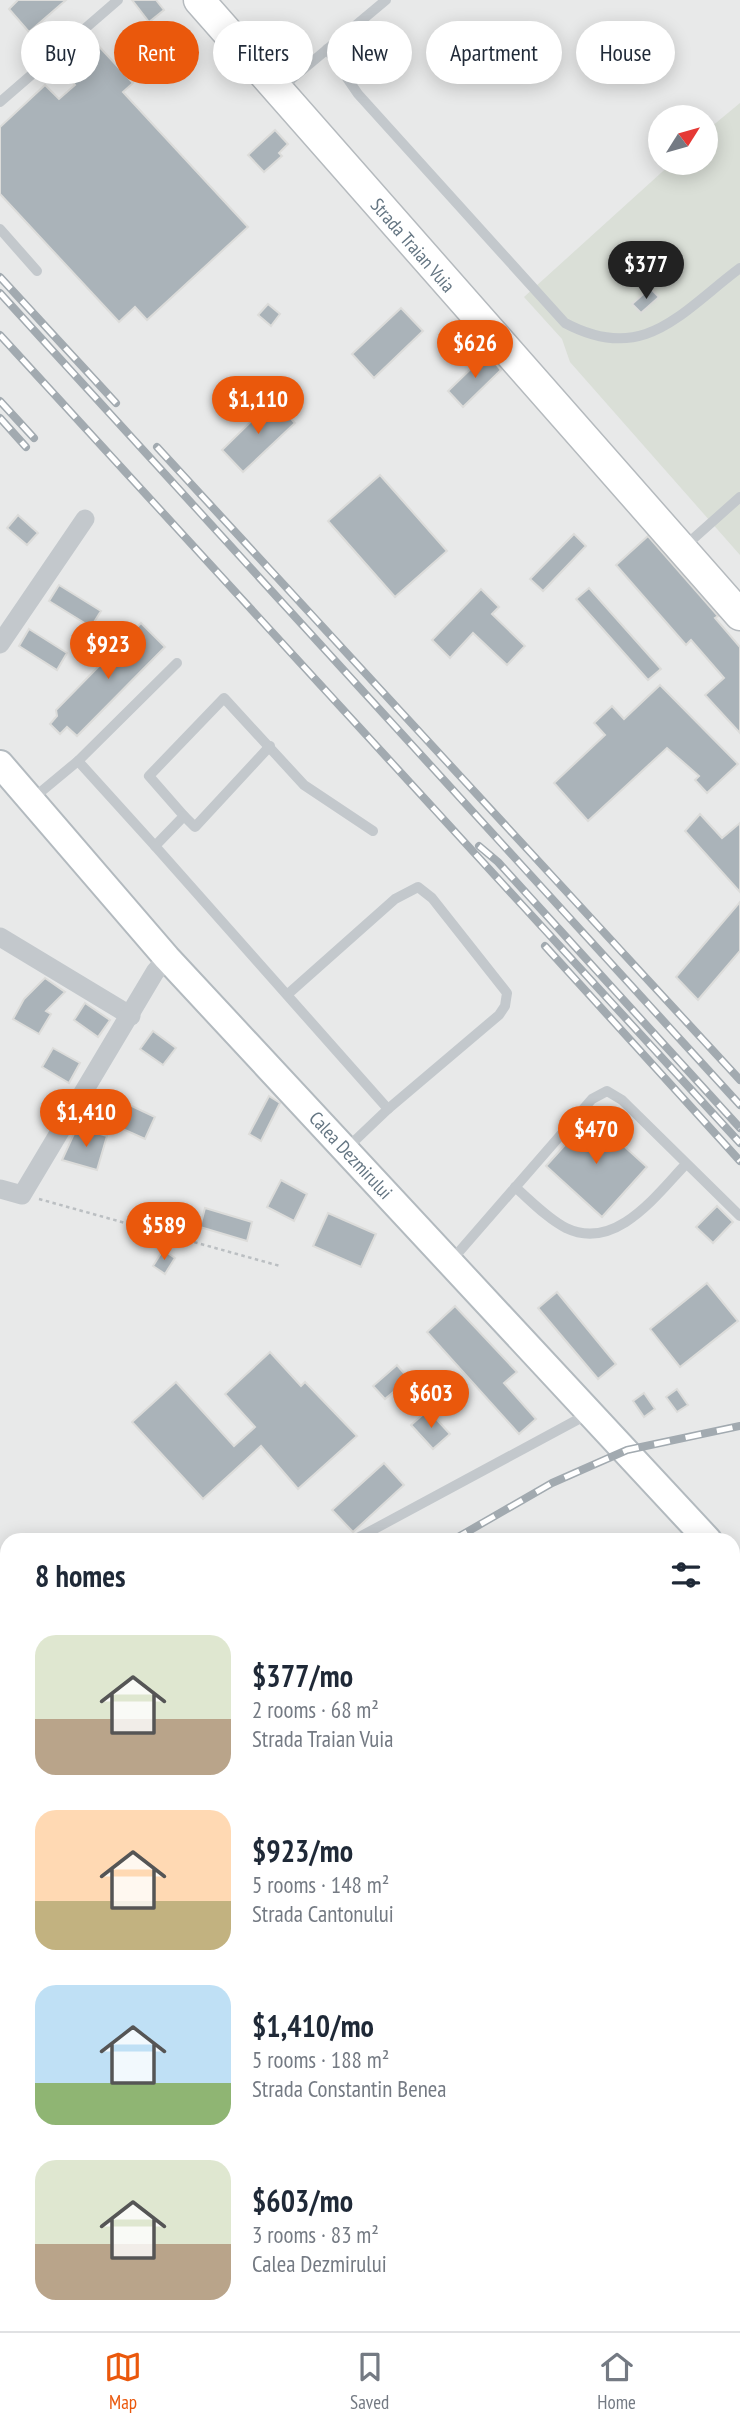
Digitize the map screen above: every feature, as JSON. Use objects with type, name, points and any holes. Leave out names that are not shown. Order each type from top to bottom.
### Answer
[{"type":"main road","name":"Strada Traian Vuia","points":[[199,0],[740,615]]},
{"type":"main road","name":"Calea Dezmirului","points":[[0,764],[167,958],[702,1533]]},
{"type":"street","points":[[0,644],[85,519]]},
{"type":"street","points":[[0,937],[131,1016]]},
{"type":"street","points":[[0,1189],[22,1195],[155,972],[167,958]]},
{"type":"lane","points":[[0,102],[118,0]]},
{"type":"lane","points":[[361,21],[386,0]]},
{"type":"lane","points":[[278,91],[327,49]]},
{"type":"lane","points":[[352,84],[565,323],[597,338],[617,340],[643,337],[740,268]]},
{"type":"lane","points":[[0,229],[37,271]]},
{"type":"lane","points":[[682,549],[740,497]]},
{"type":"lane","points":[[30,800],[78,761],[177,663]]},
{"type":"lane","points":[[270,746],[195,827],[149,776],[224,698],[270,746],[304,785],[373,831]]},
{"type":"lane","points":[[78,761],[288,994],[387,1109]]},
{"type":"lane","points":[[155,846],[184,816]]},
{"type":"lane","points":[[288,994],[395,899],[418,887],[432,898],[492,970],[507,993],[505,1006],[499,1016],[387,1109],[346,1150]]},
{"type":"lane","points":[[451,1262],[592,1099],[607,1091],[622,1100],[740,1216]]},
{"type":"lane","points":[[515,1187],[567,1228],[585,1233],[609,1230],[631,1220],[687,1164]]},
{"type":"lane","points":[[367,1533],[592,1412]]},
{"type":"path","points":[[22,1195],[280,1266]]},
{"type":"shaded area","points":[[0,0],[740,0],[740,1533],[0,1533]]},
{"type":"shaded area","points":[[740,103],[740,555],[570,362],[562,339],[524,297],[659,175],[718,175],[718,121]]},
{"type":"building","points":[[18,0],[66,0],[42,21],[21,23],[9,9]]},
{"type":"building","points":[[132,0],[156,0],[164,10],[148,21]]},
{"type":"building","points":[[100,48],[114,63],[114,84],[132,84],[123,92],[248,227],[147,320],[135,307],[119,322],[0,194],[0,127],[45,85],[59,99],[75,85],[100,84]]},
{"type":"building","points":[[275,130],[288,144],[279,153],[282,156],[264,172],[248,155]]},
{"type":"building","points":[[650,288],[659,297],[641,313],[632,304]]},
{"type":"building","points":[[268,304],[280,314],[271,326],[258,315]]},
{"type":"building","points":[[401,308],[423,331],[374,378],[352,354]]},
{"type":"building","points":[[487,353],[501,370],[463,407],[448,391]]},
{"type":"building","points":[[273,400],[295,423],[243,472],[222,450]]},
{"type":"building","points":[[380,475],[447,551],[395,597],[328,521]]},
{"type":"building","points":[[18,515],[38,533],[27,545],[7,528]]},
{"type":"building","points":[[574,534],[586,546],[543,591],[530,579]]},
{"type":"building","points":[[648,536],[718,616],[715,618],[740,647],[740,733],[705,695],[724,678],[691,640],[686,645],[616,565]]},
{"type":"building","points":[[59,585],[101,611],[91,627],[49,601]]},
{"type":"building","points":[[589,588],[661,669],[648,680],[576,599]]},
{"type":"building","points":[[481,589],[499,607],[492,614],[525,646],[507,665],[473,633],[450,658],[432,640]]},
{"type":"building","points":[[141,623],[165,647],[77,736],[67,727],[60,734],[50,724],[57,716],[56,710]]},
{"type":"building","points":[[29,629],[67,653],[57,670],[19,646]]},
{"type":"building","points":[[660,685],[738,764],[707,793],[695,780],[699,776],[667,748],[588,821],[554,783],[605,735],[594,723],[612,706],[624,719]]},
{"type":"building","points":[[700,814],[722,838],[740,823],[740,892],[685,831]]},
{"type":"building","points":[[740,902],[740,951],[698,1000],[676,977]]},
{"type":"building","points":[[45,978],[65,992],[46,1011],[51,1014],[39,1034],[13,1019],[24,999]]},
{"type":"building","points":[[85,1003],[110,1020],[98,1037],[74,1020]]},
{"type":"building","points":[[153,1031],[176,1048],[163,1065],[140,1049]]},
{"type":"building","points":[[53,1048],[80,1063],[69,1083],[42,1067]]},
{"type":"building","points":[[269,1096],[280,1103],[261,1141],[249,1134]]},
{"type":"building","points":[[117,1099],[155,1117],[145,1139],[107,1122]]},
{"type":"building","points":[[591,1116],[647,1167],[602,1217],[546,1166]]},
{"type":"building","points":[[77,1127],[107,1136],[97,1170],[62,1160]]},
{"type":"building","points":[[281,1180],[307,1194],[294,1221],[267,1207]]},
{"type":"building","points":[[717,1206],[733,1222],[713,1243],[696,1227]]},
{"type":"building","points":[[205,1208],[252,1222],[247,1241],[200,1227]]},
{"type":"building","points":[[328,1213],[376,1234],[361,1267],[313,1246]]},
{"type":"building","points":[[163,1250],[175,1258],[165,1274],[153,1266]]},
{"type":"building","points":[[707,1283],[738,1321],[680,1367],[650,1329]]},
{"type":"building","points":[[557,1292],[616,1364],[598,1379],[538,1308]]},
{"type":"building","points":[[455,1306],[517,1372],[504,1383],[536,1419],[519,1434],[427,1332]]},
{"type":"building","points":[[270,1352],[301,1386],[305,1382],[357,1436],[298,1489],[261,1446],[203,1499],[132,1422],[176,1382],[234,1446],[255,1427],[225,1394]]},
{"type":"building","points":[[397,1365],[409,1379],[385,1399],[373,1386]]},
{"type":"building","points":[[677,1389],[688,1405],[677,1412],[666,1397]]},
{"type":"building","points":[[644,1393],[655,1409],[644,1417],[633,1401]]},
{"type":"building","points":[[428,1410],[450,1434],[433,1449],[411,1425]]},
{"type":"building","points":[[384,1463],[404,1485],[353,1532],[332,1510]]},
{"type":"railway","points":[[0,277],[116,403]]},
{"type":"railway","points":[[0,293],[740,1105]]},
{"type":"railway","points":[[0,335],[740,1143]]},
{"type":"railway","points":[[0,401],[34,438]]},
{"type":"railway","points":[[0,418],[26,447]]},
{"type":"railway","points":[[157,447],[740,1080]]},
{"type":"railway","points":[[479,846],[498,862],[740,1128]]},
{"type":"railway","points":[[545,946],[740,1161]]},
{"type":"railway","points":[[465,1533],[552,1483],[627,1450],[740,1426]]}]
